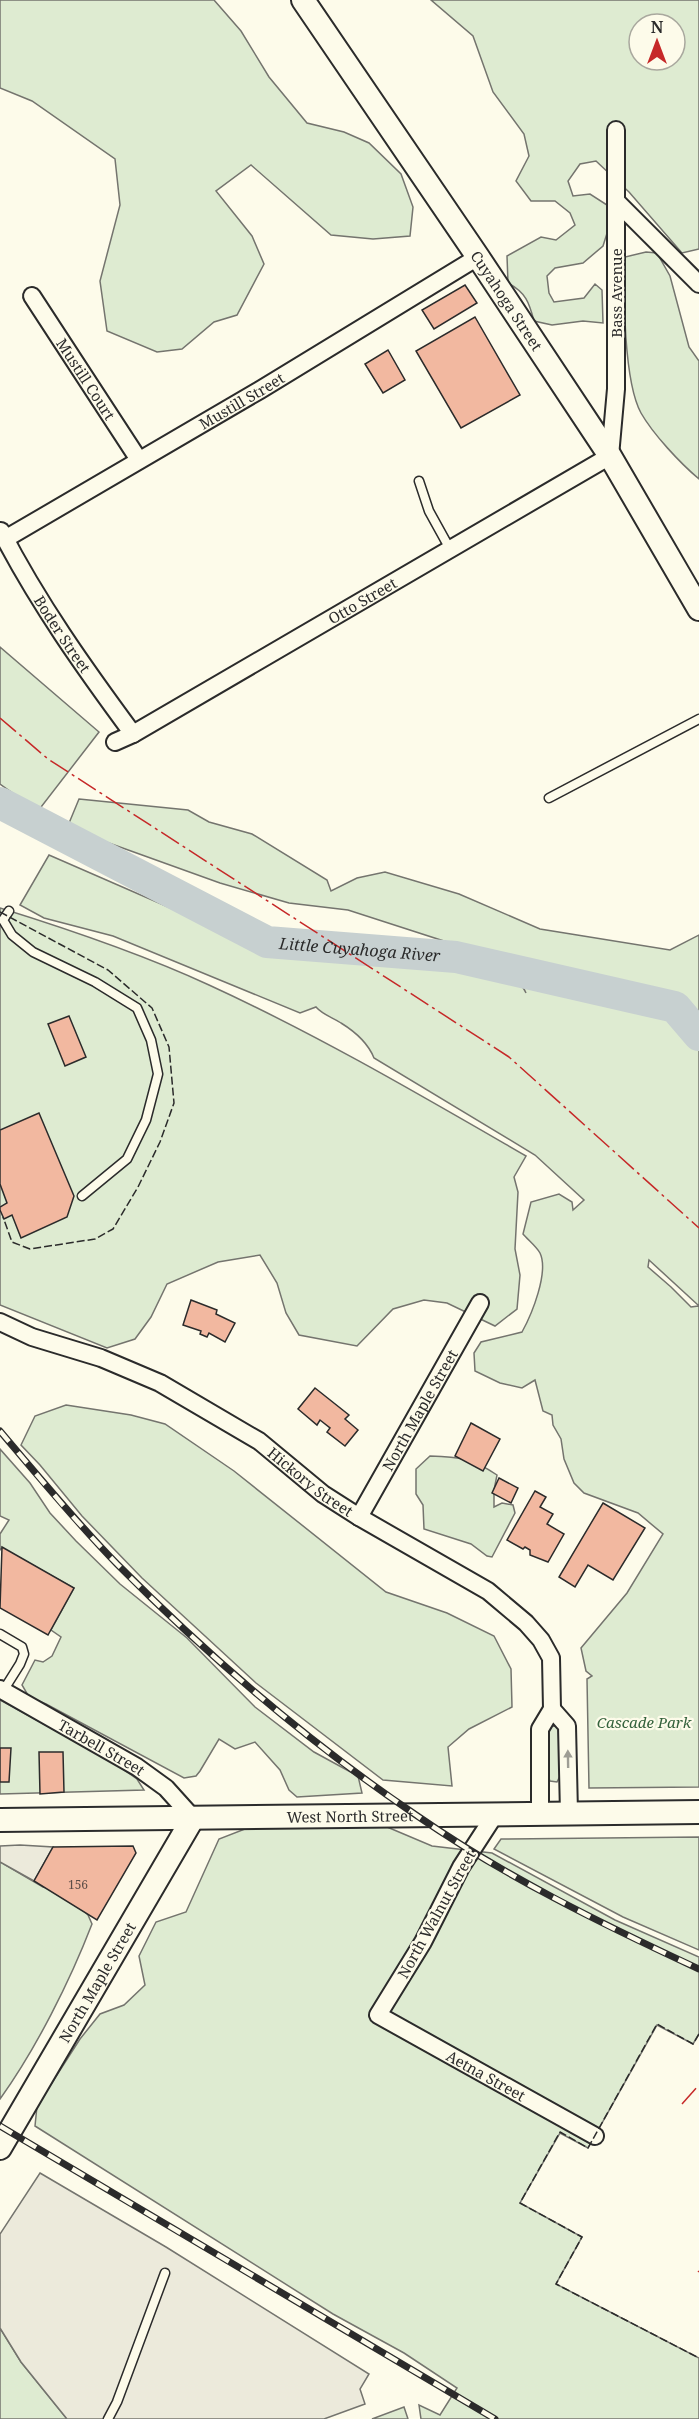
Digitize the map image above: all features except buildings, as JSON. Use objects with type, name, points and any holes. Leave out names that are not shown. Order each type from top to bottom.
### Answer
[{"type":"street","name":"Cuyahoga Street","points":[[303,0],[610,456],[699,609]]},
{"type":"street","name":"Bass Avenue","points":[[610,456],[616,389],[616,130]]},
{"type":"street","points":[[616,201],[699,284]]},
{"type":"street","name":"Mustill Street","points":[[2,534],[140,460],[478,257]]},
{"type":"street","name":"Mustill Court","points":[[32,296],[140,460]]},
{"type":"street","name":"Otto Street","points":[[115,742],[133,734],[610,456]]},
{"type":"street","name":"Boder Street","points":[[2,534],[16,562],[68,642],[133,734]]},
{"type":"street","name":"North Maple Street","points":[[359,1517],[480,1303]]},
{"type":"street","name":"Hickory Street","points":[[0,1322],[32,1337],[101,1358],[159,1383],[259,1441],[323,1494],[488,1591],[526,1623],[541,1640],[551,1658],[552,1709],[540,1729],[540,1813]]},
{"type":"street","name":"Tarbell Street","points":[[1,1690],[136,1767],[166,1788],[194,1818]]},
{"type":"street","points":[[552,1709],[567,1726],[569,1813]]},
{"type":"street","name":"West North Street","points":[[0,1820],[699,1812]]},
{"type":"street","name":"North Walnut Street","points":[[378,2015],[423,1942],[461,1867],[496,1813]]},
{"type":"street","name":"North Maple Street","points":[[0,2148],[194,1818]]},
{"type":"street","name":"Aetna Street","points":[[378,2015],[595,2136]]},
{"type":"lane","points":[[419,481],[429,511],[450,549]]},
{"type":"lane","points":[[549,798],[699,719]]},
{"type":"lane","points":[[9,911],[1,922],[12,935],[33,952],[85,977],[137,1008],[151,1040],[158,1074],[146,1120],[127,1159],[82,1196]]},
{"type":"lane","points":[[0,1634],[22,1647],[24,1654],[20,1664],[1,1690]]},
{"type":"lane","points":[[108,2419],[117,2402],[165,2272]]},
{"type":"green space","points":[[0,0],[214,0],[241,31],[269,77],[307,123],[344,132],[369,143],[401,174],[413,207],[410,236],[373,239],[331,235],[251,165],[216,191],[252,236],[264,264],[237,315],[214,322],[182,349],[157,352],[107,331],[100,281],[120,205],[115,159],[32,101],[0,88]]},
{"type":"green space","points":[[431,0],[699,0],[699,249],[682,253],[629,192],[596,161],[580,164],[568,181],[573,196],[590,194],[607,205],[609,227],[603,246],[583,263],[555,268],[547,276],[549,293],[554,302],[584,298],[595,284],[602,290],[603,323],[583,321],[552,325],[534,321],[526,299],[519,290],[508,283],[507,256],[541,237],[556,240],[575,225],[570,213],[555,201],[531,201],[516,181],[529,156],[524,134],[493,92],[473,36]]},
{"type":"green space","points":[[646,252],[657,253],[670,276],[689,347],[699,361],[699,479],[652,430],[635,399],[626,337],[625,257]]},
{"type":"green space","points":[[0,647],[99,732],[38,811],[0,784]]},
{"type":"green space","name":"Cascade Park","points":[[79,799],[188,810],[209,822],[252,834],[327,880],[331,891],[357,878],[385,872],[459,894],[540,929],[670,950],[699,935],[699,1787],[589,1788],[587,1679],[592,1676],[586,1671],[581,1648],[627,1593],[663,1534],[638,1513],[584,1493],[574,1483],[564,1459],[561,1439],[553,1425],[552,1415],[543,1411],[535,1380],[522,1388],[500,1383],[475,1371],[474,1353],[481,1342],[522,1332],[534,1304],[541,1282],[542,1261],[538,1250],[523,1234],[531,1202],[559,1194],[572,1202],[573,1210],[584,1200],[535,1155],[374,1058],[356,1034],[316,1007],[300,1013],[113,936],[44,918],[20,905],[49,855],[182,913],[261,941],[254,935],[267,942],[456,957],[513,970],[526,993],[512,963],[348,910],[289,903],[220,883],[67,828]],"holes":[[[649,1260],[698,1305],[691,1307],[648,1267]]]},
{"type":"green space","points":[[0,908],[106,943],[158,963],[250,1004],[330,1045],[526,1156],[514,1177],[518,1192],[515,1249],[520,1275],[517,1309],[495,1326],[447,1303],[424,1300],[393,1309],[357,1346],[299,1335],[286,1313],[277,1283],[260,1255],[218,1262],[167,1284],[151,1317],[135,1339],[107,1348],[0,1305]]},
{"type":"green space","points":[[66,1405],[131,1415],[165,1424],[234,1471],[386,1592],[447,1613],[494,1636],[511,1669],[512,1707],[469,1729],[448,1747],[452,1786],[383,1780],[256,1683],[142,1578],[82,1516],[21,1445],[35,1416]]},
{"type":"green space","points":[[0,1449],[30,1483],[50,1513],[120,1584],[187,1638],[255,1707],[314,1752],[358,1776],[362,1793],[297,1797],[289,1790],[280,1770],[255,1742],[235,1749],[219,1739],[196,1776],[184,1778],[29,1697],[22,1685],[35,1660],[43,1662],[52,1656],[61,1637],[51,1630],[74,1588],[2,1548],[0,1550],[0,1534],[9,1520],[0,1516]]},
{"type":"green space","points":[[430,1456],[465,1459],[497,1475],[494,1507],[502,1503],[513,1505],[515,1513],[492,1557],[471,1544],[424,1529],[423,1505],[416,1494],[416,1469]]},
{"type":"green space","points":[[0,1700],[111,1761],[137,1779],[144,1790],[0,1794]]},
{"type":"green space","points":[[549,1727],[559,1727],[561,1731],[560,1776],[557,1782],[550,1781],[548,1776],[548,1731]]},
{"type":"green space","points":[[380,1824],[432,1846],[492,1853],[615,1920],[699,1957],[699,2034],[693,2044],[657,2025],[588,2148],[560,2133],[520,2203],[582,2237],[556,2284],[699,2358],[699,2419],[421,2419],[419,2405],[440,2415],[457,2388],[404,2353],[333,2314],[35,2126],[37,2106],[80,2039],[100,2014],[124,2005],[145,1985],[139,1956],[156,1922],[186,1912],[219,1839],[250,1827]]},
{"type":"green space","points":[[699,1837],[699,1950],[623,1917],[494,1849],[501,1839]]},
{"type":"green space","points":[[0,1862],[43,1887],[66,1892],[88,1915],[92,1924],[51,2014],[0,2099]]},
{"type":"green space","points":[[0,2328],[21,2362],[67,2419],[0,2419]]},
{"type":"green space","points":[[404,2407],[408,2419],[372,2419]]},
{"type":"shaded area","points":[[0,1846],[53,1847],[34,1881],[0,1862]]},
{"type":"shaded area","points":[[40,2173],[166,2247],[369,2374],[360,2389],[365,2404],[324,2419],[67,2419],[21,2362],[0,2328],[0,2234]]},
{"type":"waterway","name":"Little Cuyahoga River","points":[[0,803],[267,942],[456,957],[675,1007],[699,1035]]},
{"type":"railway","points":[[0,1431],[57,1499],[117,1564],[223,1665],[298,1728],[376,1787],[449,1837],[519,1879],[590,1917],[699,1969]]},
{"type":"railway","points":[[0,2126],[495,2419]]},
{"type":"fence","points":[[0,912],[108,970],[152,1008],[169,1047],[174,1103],[160,1142],[138,1187],[113,1229],[95,1239],[30,1249],[12,1242],[3,1217]]},
{"type":"fence","points":[[699,2034],[693,2044],[657,2024],[588,2148],[560,2132],[520,2203],[582,2237],[556,2284],[699,2358]]},
{"type":"power","points":[[0,718],[48,759],[509,1057],[699,1228]]},
{"type":"power","points":[[682,2104],[699,2085]]}]
